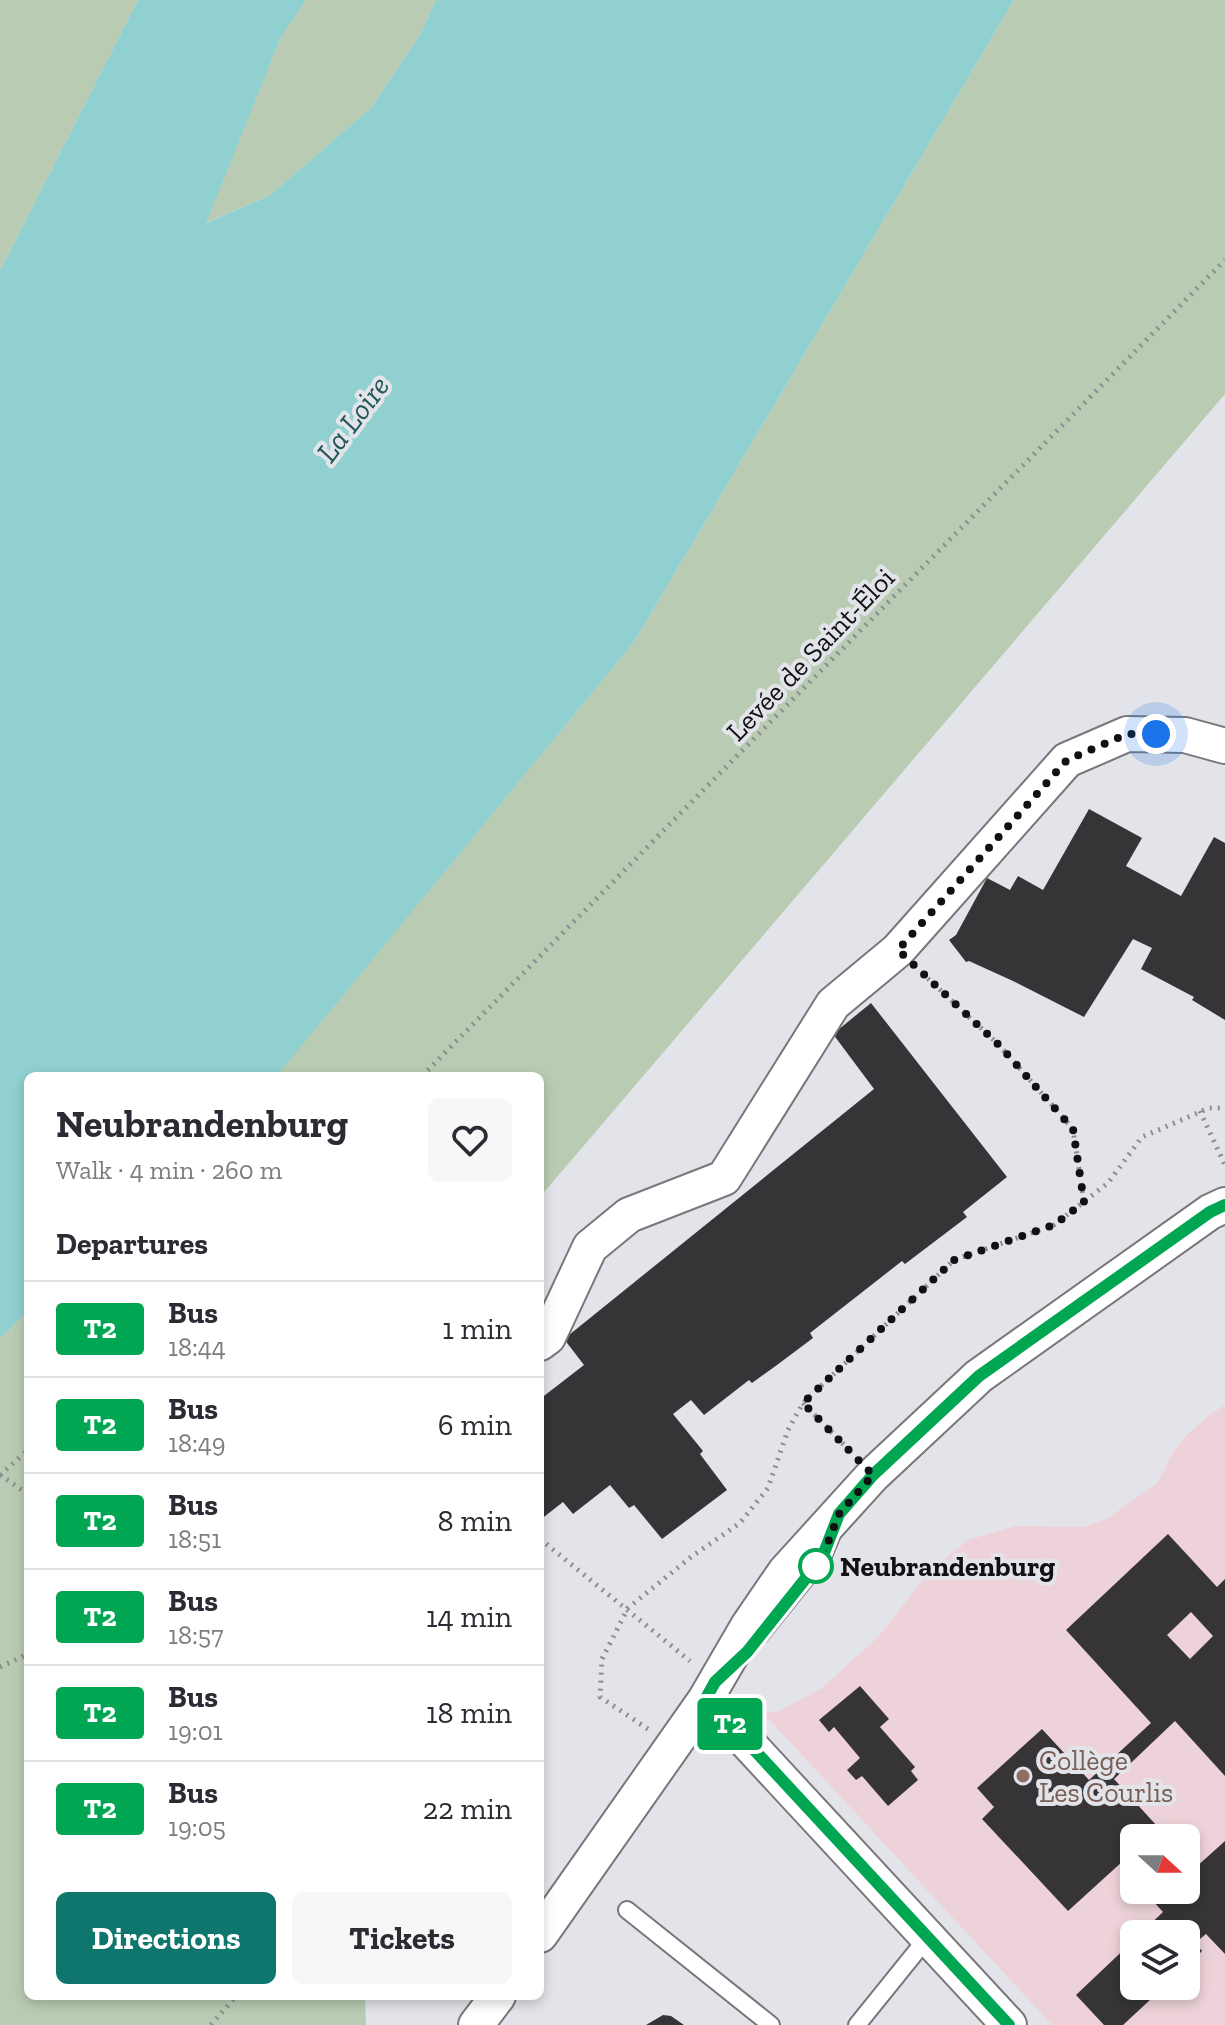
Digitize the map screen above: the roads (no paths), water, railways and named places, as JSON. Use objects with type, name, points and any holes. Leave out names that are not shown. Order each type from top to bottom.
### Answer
[{"type":"street","points":[[544,1340],[590,1247],[629,1215],[724,1178],[833,1004],[898,950],[1067,760],[1127,734],[1185,735],[1225,746]]},
{"type":"street","points":[[544,1929],[710,1691],[748,1626],[785,1572],[873,1475],[979,1376],[1210,1212],[1225,1205]]},
{"type":"street","points":[[710,1691],[732,1726],[1009,2025]]},
{"type":"street","points":[[476,2025],[495,2000]]},
{"type":"lane","points":[[627,1910],[771,2025]]},
{"type":"lane","points":[[857,2025],[928,1937]]},
{"type":"water","name":"La Loire","points":[[138,0],[306,0],[281,37],[206,223],[269,196],[371,108],[420,35],[436,0],[1014,0],[634,642],[280,1072],[24,1072],[24,1315],[0,1338],[0,271]]},
{"type":"place","name":"Neubrandenburg","points":[[816,1566]]},
{"type":"place","name":"Collège Les Courlis","points":[[1023,1776]]}]
